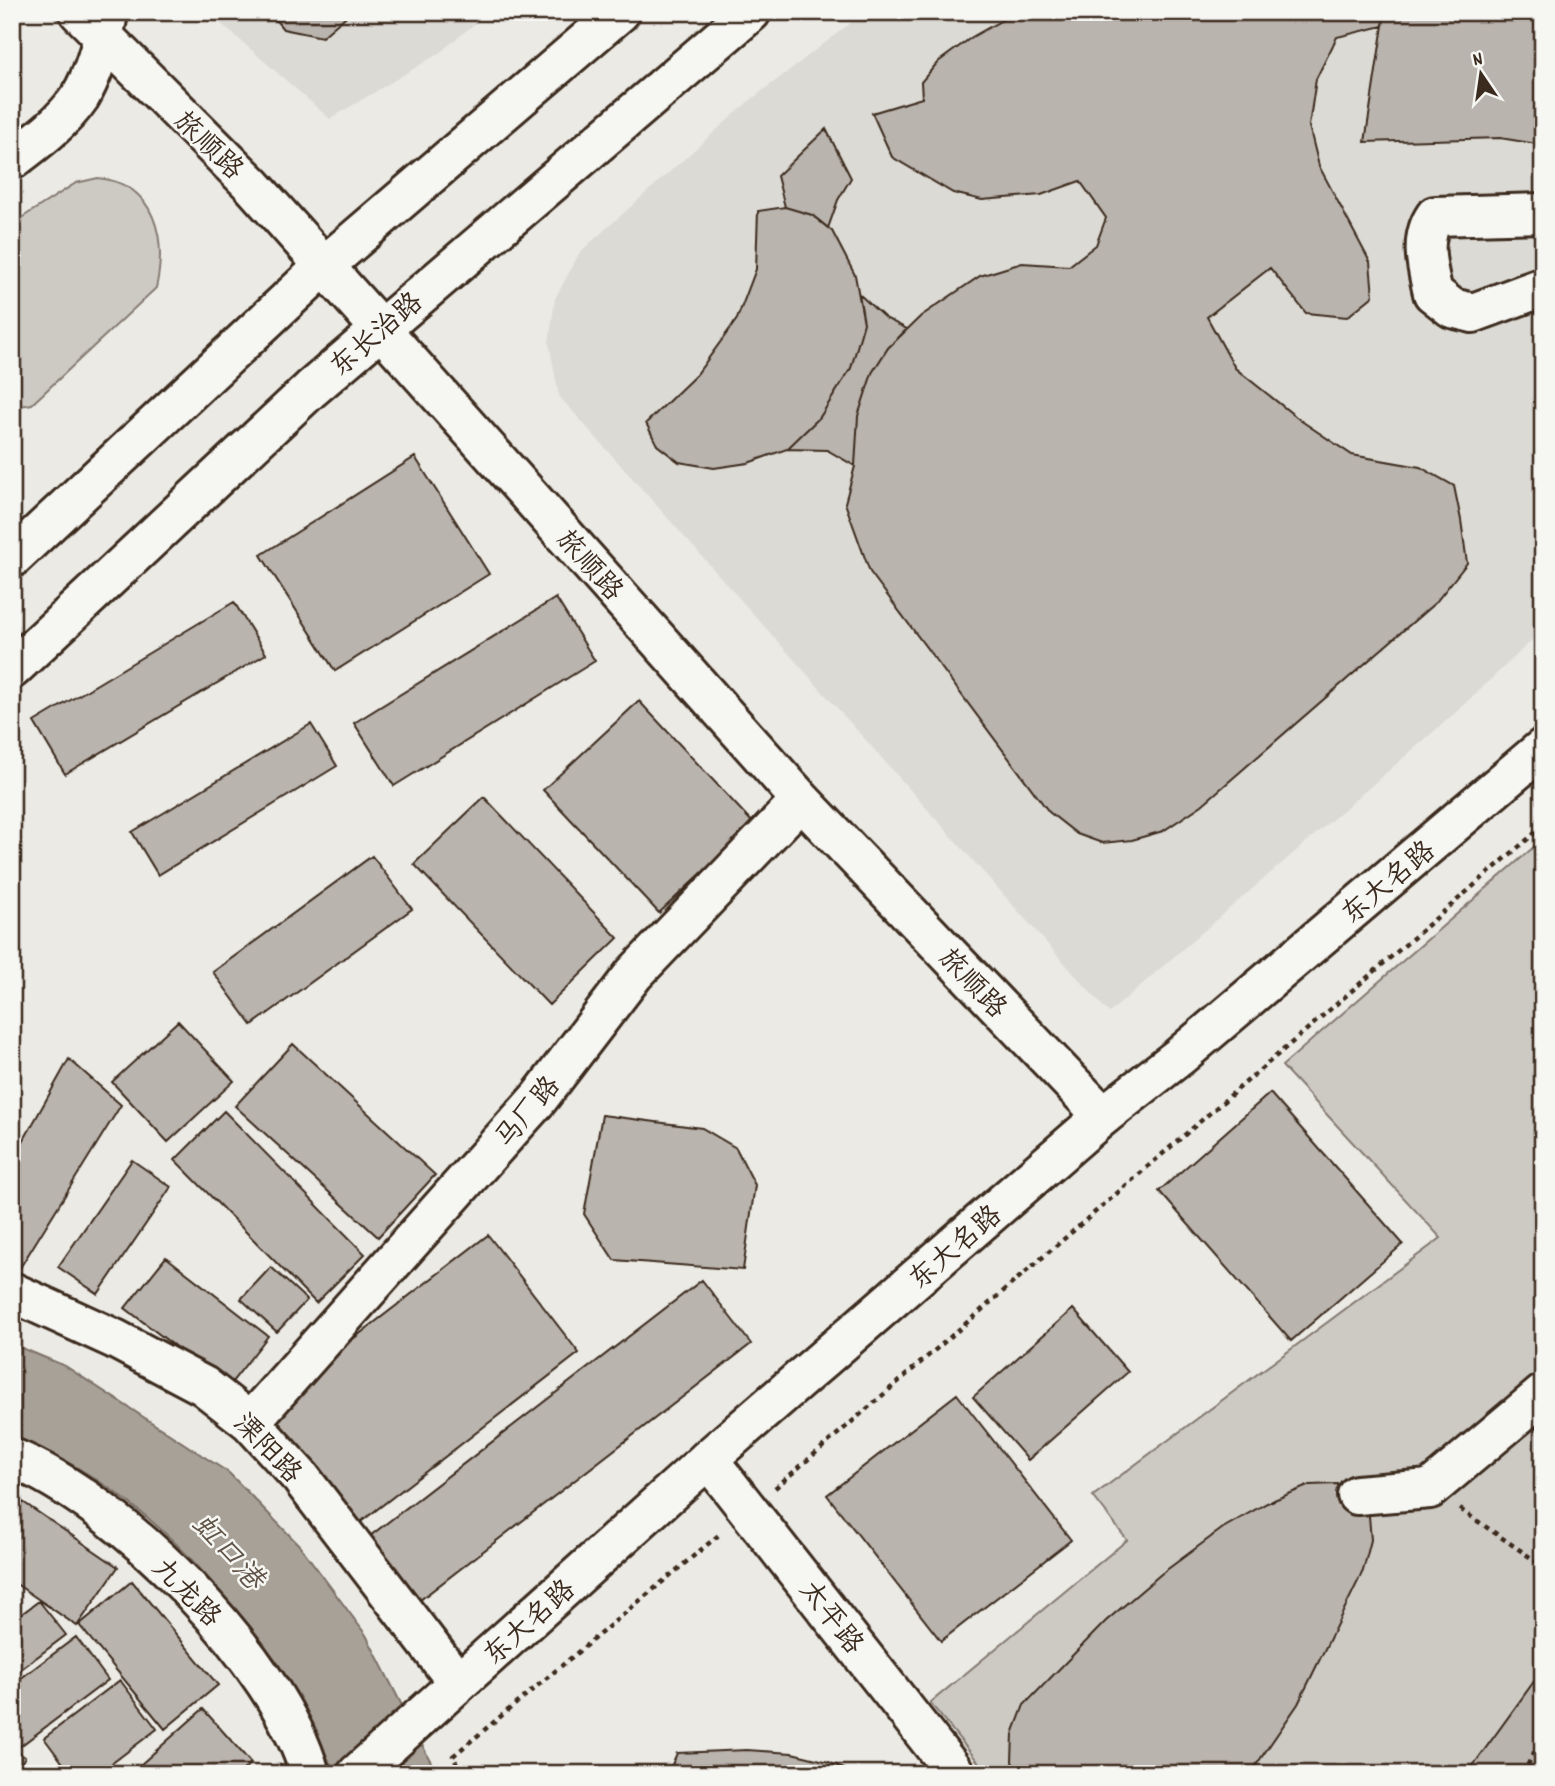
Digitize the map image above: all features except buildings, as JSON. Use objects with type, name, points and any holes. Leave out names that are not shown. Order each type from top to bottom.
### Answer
[{"type":"street","points":[[12,558],[324,266],[620,12]]},
{"type":"street","name":"东长治路","points":[[12,669],[379,328],[751,12]]},
{"type":"street","points":[[12,160],[45,135],[80,96],[97,20]]},
{"type":"street","name":"旅顺路","points":[[97,20],[146,81],[252,185],[801,800],[1103,1116]]},
{"type":"street","points":[[1543,213],[1435,216],[1427,227],[1425,245],[1433,293],[1452,309],[1473,313],[1543,287]]},
{"type":"street","name":"东大名路","points":[[366,1766],[708,1459],[1103,1116],[1543,748]]},
{"type":"street","name":"马厂路","points":[[250,1422],[539,1098],[634,974],[801,800]]},
{"type":"street","name":"溧阳路","points":[[12,1293],[114,1339],[204,1386],[250,1422],[301,1478],[458,1683]]},
{"type":"street","points":[[1357,1495],[1430,1489],[1543,1394]]},
{"type":"street","name":"九龙路","points":[[12,1458],[74,1493],[124,1530],[219,1618],[272,1695],[303,1749],[310,1774]]},
{"type":"street","name":"太平路","points":[[708,1459],[957,1774]]},
{"type":"path","points":[[462,1774],[453,1755],[749,1510],[1543,826]]},
{"type":"path","points":[[1430,1489],[1542,1563]]},
{"type":"path","points":[[1523,1774],[1543,1735]]},
{"type":"shaded area","points":[[208,12],[489,12],[438,54],[330,119]]},
{"type":"shaded area","points":[[865,12],[1543,12],[1543,630],[1454,714],[1109,1013],[559,396],[549,343],[555,299],[580,252],[748,102]]},
{"type":"shaded area","points":[[98,178],[118,182],[133,191],[145,203],[153,217],[160,251],[156,288],[32,404],[14,407],[12,224],[76,183]]},
{"type":"shaded area","points":[[1543,839],[1543,1774],[988,1774],[930,1703],[1127,1540],[1093,1496],[1441,1238],[1282,1066]]},
{"type":"water","name":"虹口港","points":[[12,1344],[65,1366],[229,1473],[300,1546],[366,1635],[437,1774],[336,1774],[276,1669],[205,1574],[164,1532],[118,1495],[68,1462],[12,1436]]}]
